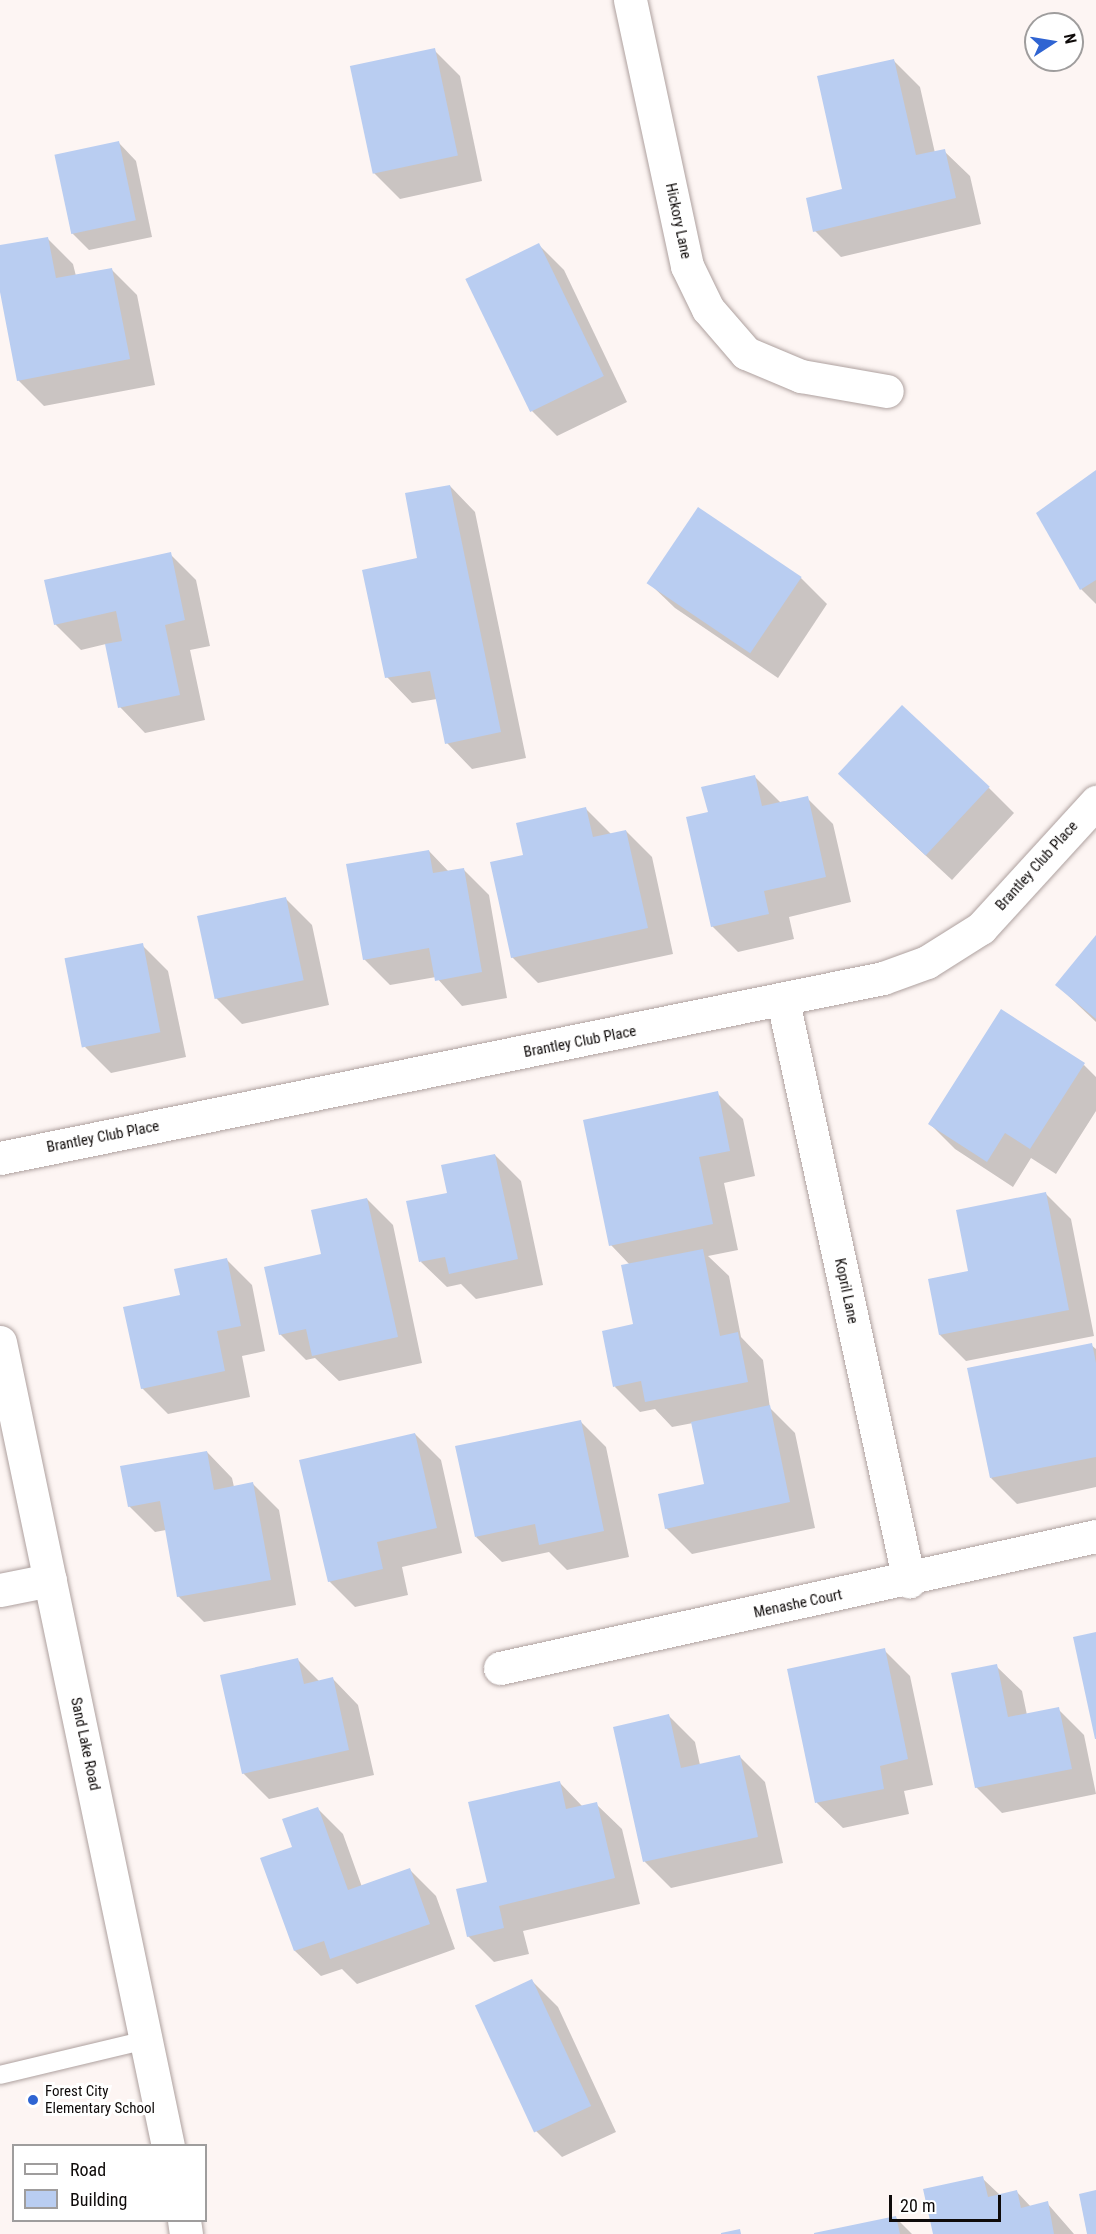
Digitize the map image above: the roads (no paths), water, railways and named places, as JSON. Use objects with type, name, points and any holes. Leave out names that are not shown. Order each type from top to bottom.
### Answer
[{"type":"street","name":"Hickory Lane","points":[[630,0],[687,266],[708,309],[746,353],[801,376],[887,391]]},
{"type":"street","name":"Brantley Club Place","points":[[0,1158],[783,1001],[883,978],[916,966],[981,928],[1096,802]]},
{"type":"street","name":"Kopril Lane","points":[[783,1001],[909,1581]]},
{"type":"street","name":"Sand Lake Road","points":[[0,1342],[168,2144]]},
{"type":"street","name":"Menashe Court","points":[[500,1668],[909,1581],[1096,1536]]},
{"type":"street","points":[[0,1590],[50,1580]]},
{"type":"lane","points":[[0,2074],[146,2040]]},
{"type":"place","name":"Forest City Elementary School","points":[[33,2100]]}]
